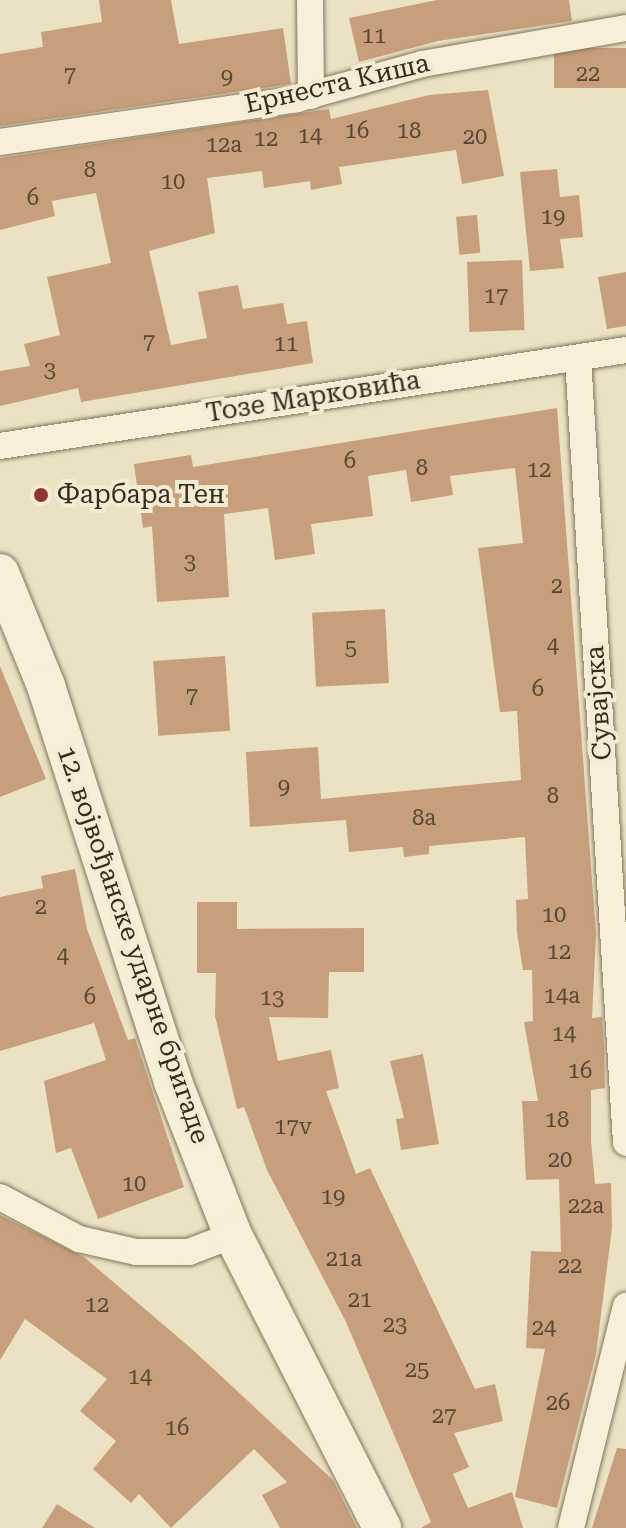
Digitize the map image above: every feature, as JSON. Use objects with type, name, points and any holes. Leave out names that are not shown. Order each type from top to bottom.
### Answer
[{"type":"main road","name":"12. војвођанске ударне бригаде","points":[[0,573],[46,686],[173,1082],[233,1235],[382,1528]]},
{"type":"street","points":[[310,0],[311,96]]},
{"type":"street","name":"Ернеста Киша","points":[[0,142],[311,96],[422,64],[626,28]]},
{"type":"street","name":"Тозе Марковића","points":[[0,446],[626,350]]},
{"type":"street","name":"Сувајска","points":[[578,358],[626,1143]]},
{"type":"street","points":[[0,1197],[79,1239],[136,1252],[189,1252],[233,1235]]},
{"type":"street","points":[[571,1528],[626,1306]]},
{"type":"building","points":[[99,0],[171,0],[179,44],[283,28],[291,84],[0,126],[0,54],[43,47],[41,32],[102,22]]},
{"type":"building","points":[[437,0],[569,0],[572,21],[438,41],[359,62],[349,18]]},
{"type":"building","points":[[554,48],[626,48],[626,88],[554,88]]},
{"type":"building","points":[[488,90],[504,176],[462,184],[456,150],[339,167],[342,184],[311,190],[310,181],[264,188],[262,171],[207,178],[215,233],[149,251],[171,345],[207,338],[198,292],[238,285],[243,309],[283,303],[287,324],[307,321],[313,363],[81,402],[78,388],[0,406],[0,371],[30,366],[24,344],[60,335],[47,277],[111,263],[96,193],[52,201],[55,216],[0,230],[0,158],[329,109],[331,119],[429,95]]},
{"type":"building","points":[[557,169],[560,197],[579,195],[583,237],[560,239],[564,268],[530,271],[520,172]]},
{"type":"building","points":[[477,215],[480,253],[459,255],[456,217]]},
{"type":"building","points":[[522,260],[524,330],[469,332],[467,262]]},
{"type":"building","points":[[626,272],[626,326],[607,329],[598,277]]},
{"type":"building","points":[[557,408],[596,934],[592,1018],[602,1017],[604,1047],[605,1088],[591,1090],[591,1141],[595,1184],[611,1183],[612,1228],[596,1354],[557,1508],[515,1497],[545,1349],[526,1348],[531,1251],[561,1252],[559,1179],[526,1180],[522,1101],[538,1101],[524,1022],[533,1021],[532,970],[523,970],[517,933],[516,900],[528,899],[525,837],[429,846],[429,854],[404,857],[403,847],[349,852],[346,820],[250,827],[246,752],[318,747],[321,799],[521,780],[517,711],[500,712],[478,548],[523,543],[515,468],[450,476],[453,495],[411,502],[406,470],[368,476],[373,516],[311,524],[315,554],[275,560],[268,508],[224,514],[229,597],[157,602],[152,526],[143,528],[134,464],[191,455],[193,467]]},
{"type":"building","points":[[385,609],[389,683],[316,687],[312,613]]},
{"type":"building","points":[[225,656],[230,731],[158,736],[153,661]]},
{"type":"building","points":[[0,666],[46,779],[0,797]]},
{"type":"building","points":[[75,869],[87,929],[128,1040],[135,1038],[184,1187],[98,1219],[71,1148],[56,1153],[44,1081],[106,1060],[94,1023],[0,1051],[0,897],[43,888],[41,876]]},
{"type":"building","points":[[197,902],[237,902],[237,929],[364,928],[364,972],[329,972],[328,1018],[269,1017],[278,1061],[331,1050],[339,1088],[326,1091],[356,1174],[370,1168],[475,1389],[495,1384],[503,1421],[454,1433],[469,1467],[453,1474],[468,1508],[512,1492],[523,1528],[421,1528],[431,1522],[346,1322],[267,1170],[244,1107],[237,1109],[215,1016],[216,973],[197,973]]},
{"type":"building","points":[[423,1054],[439,1144],[401,1150],[396,1119],[404,1118],[390,1061]]},
{"type":"building","points":[[0,1215],[84,1257],[193,1350],[333,1480],[357,1528],[280,1528],[262,1495],[287,1482],[254,1449],[171,1528],[139,1494],[131,1503],[93,1469],[116,1441],[80,1411],[107,1379],[25,1319],[0,1360]]},
{"type":"building","points":[[617,1448],[626,1449],[626,1528],[592,1528]]},
{"type":"building","points":[[57,1504],[95,1528],[42,1528]]},
{"type":"place","name":"Фарбара Тен","points":[[41,495]]}]
